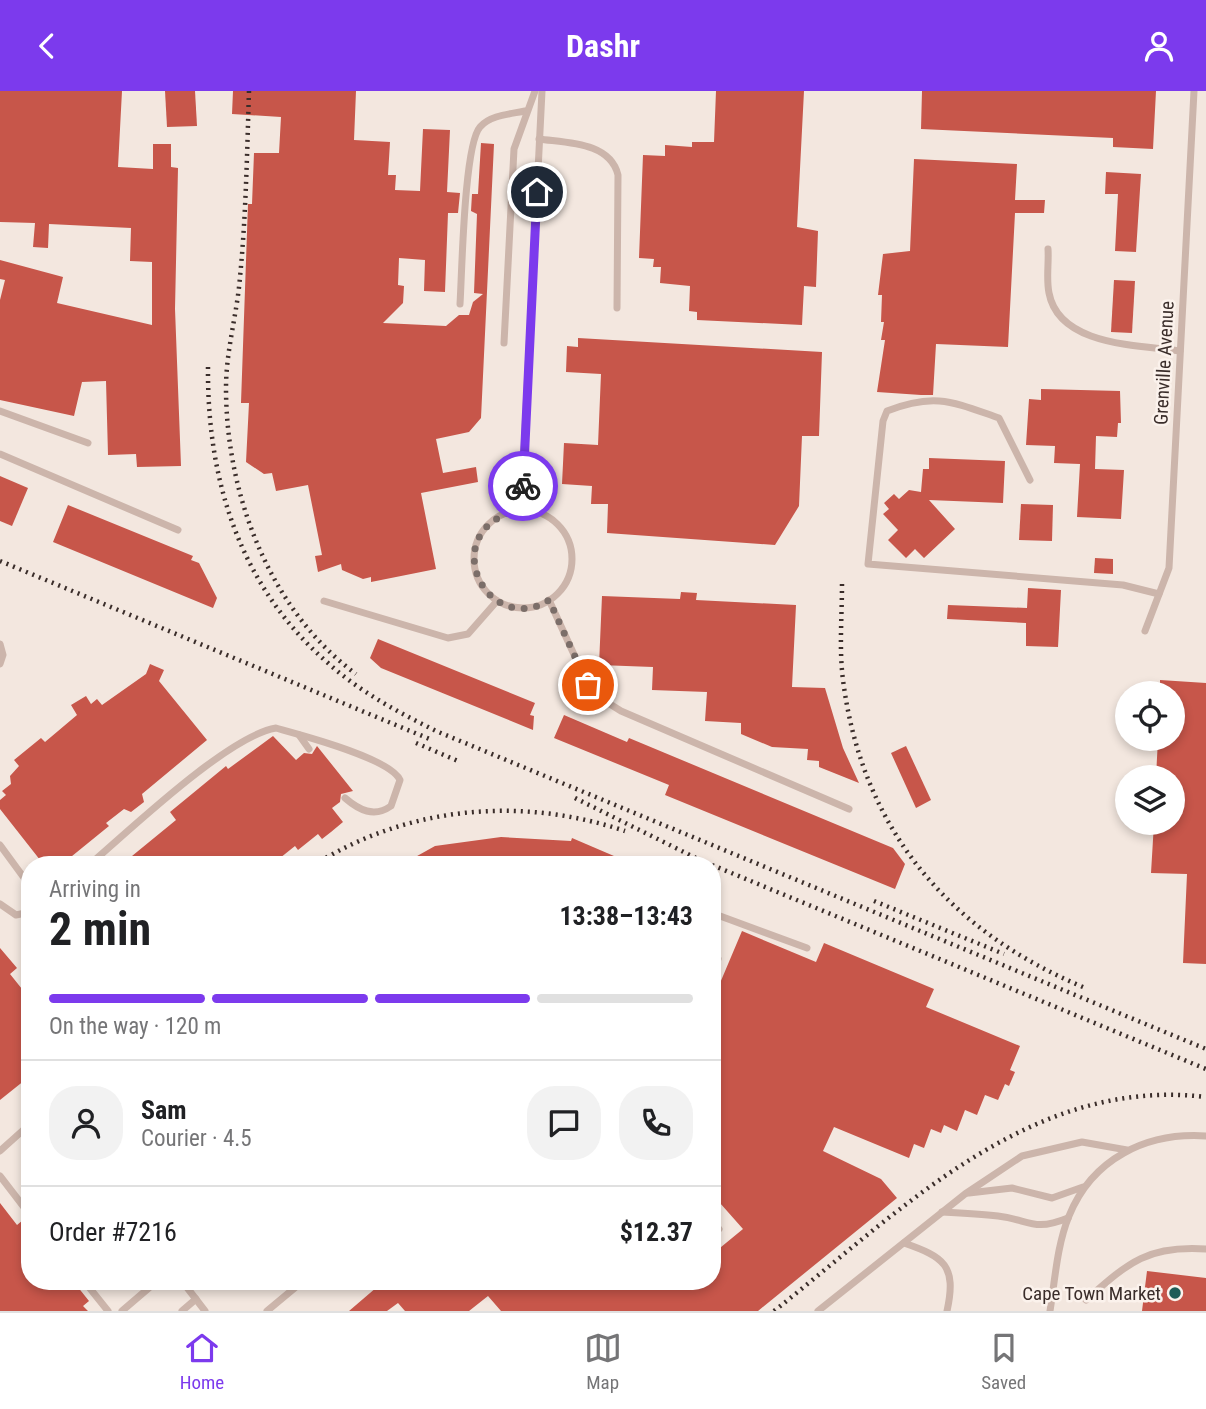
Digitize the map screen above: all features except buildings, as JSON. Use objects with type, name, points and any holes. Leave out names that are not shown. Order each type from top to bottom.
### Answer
[{"type":"lane","points":[[504,343],[514,149],[525,111],[535,91]]},
{"type":"lane","points":[[522,509],[541,91]]},
{"type":"lane","name":"Grenville Avenue","points":[[1145,631],[1169,568],[1194,91]]},
{"type":"lane","points":[[460,305],[475,134],[490,120],[525,111]]},
{"type":"lane","points":[[539,139],[592,148],[608,156],[616,165],[617,308]]},
{"type":"lane","points":[[1048,249],[1049,293],[1056,311],[1066,322],[1090,336],[1180,351]]},
{"type":"lane","points":[[1030,480],[999,418],[944,399],[910,402],[887,411],[883,421],[868,564],[1122,585],[1159,594]]},
{"type":"lane","points":[[0,411],[88,443]]},
{"type":"lane","points":[[0,454],[178,530]]},
{"type":"lane","points":[[522,509],[550,517],[561,527],[570,544],[573,561],[568,580],[549,600],[526,608],[497,601],[483,589],[475,572],[473,555],[477,538],[489,522],[502,513],[522,509]]},
{"type":"lane","points":[[549,600],[588,685],[597,696],[621,711],[849,809]]},
{"type":"lane","points":[[324,601],[448,638],[468,634],[497,601]]},
{"type":"lane","points":[[0,644],[3,655],[0,664]]},
{"type":"lane","points":[[100,856],[237,744],[262,730],[276,728],[299,734],[380,763],[397,773],[400,780],[391,806],[382,811],[358,809],[345,798]]},
{"type":"lane","points":[[299,734],[309,749]]},
{"type":"lane","points":[[0,845],[21,874]]},
{"type":"lane","points":[[0,904],[16,915],[21,914]]},
{"type":"lane","points":[[721,916],[807,948]]},
{"type":"lane","points":[[0,1151],[21,1131]]},
{"type":"lane","points":[[1050,1311],[1068,1218],[1083,1187],[1106,1164],[1127,1150],[1169,1137],[1206,1136]]},
{"type":"lane","points":[[818,1311],[965,1194],[1023,1156],[1082,1142],[1127,1150]]},
{"type":"lane","points":[[0,1175],[21,1203]]},
{"type":"lane","points":[[965,1194],[997,1187],[1052,1198],[1083,1187]]},
{"type":"lane","points":[[942,1212],[1001,1216],[1030,1225],[1048,1226],[1068,1218]]},
{"type":"lane","points":[[904,1243],[935,1254],[947,1266],[951,1293],[947,1311]]},
{"type":"lane","points":[[1086,1300],[1133,1260],[1145,1254],[1172,1247],[1206,1249]]},
{"type":"lane","points":[[92,1290],[108,1311]]},
{"type":"lane","points":[[122,1311],[146,1290]]},
{"type":"lane","points":[[189,1290],[205,1311]]},
{"type":"lane","points":[[267,1311],[292,1290]]},
{"type":"lane","points":[[182,1311],[196,1299]]},
{"type":"railway","points":[[249,91],[239,291],[226,374],[228,428],[234,468],[244,508],[258,546],[277,583],[299,617],[325,648],[356,674]]},
{"type":"railway","points":[[208,367],[209,409],[222,490],[251,566],[272,601],[298,633],[328,663],[366,692],[436,731],[1206,1049]]},
{"type":"railway","points":[[0,561],[432,740]]},
{"type":"railway","points":[[842,584],[842,668],[853,733],[869,782],[891,827],[919,868],[952,904],[991,936],[1034,964],[1083,987]]},
{"type":"railway","points":[[416,743],[458,761]]},
{"type":"railway","points":[[575,798],[692,856]]},
{"type":"railway","points":[[330,856],[388,830],[426,819],[466,813],[546,813],[625,831]]},
{"type":"railway","points":[[721,869],[1206,1069]]},
{"type":"railway","points":[[874,901],[1004,954]]},
{"type":"railway","points":[[774,1311],[920,1194],[972,1159],[1025,1129],[1082,1108],[1142,1096],[1206,1097]]},
{"type":"way so far","points":[[523,486],[522,509],[502,513],[489,522],[477,538],[473,555],[475,572],[483,589],[497,601],[510,607],[526,608],[549,600],[588,685]]},
{"type":"place","name":"Cape Town Market","points":[[1175,1293]]},
{"type":"route","points":[[523,486],[537,192]]}]
